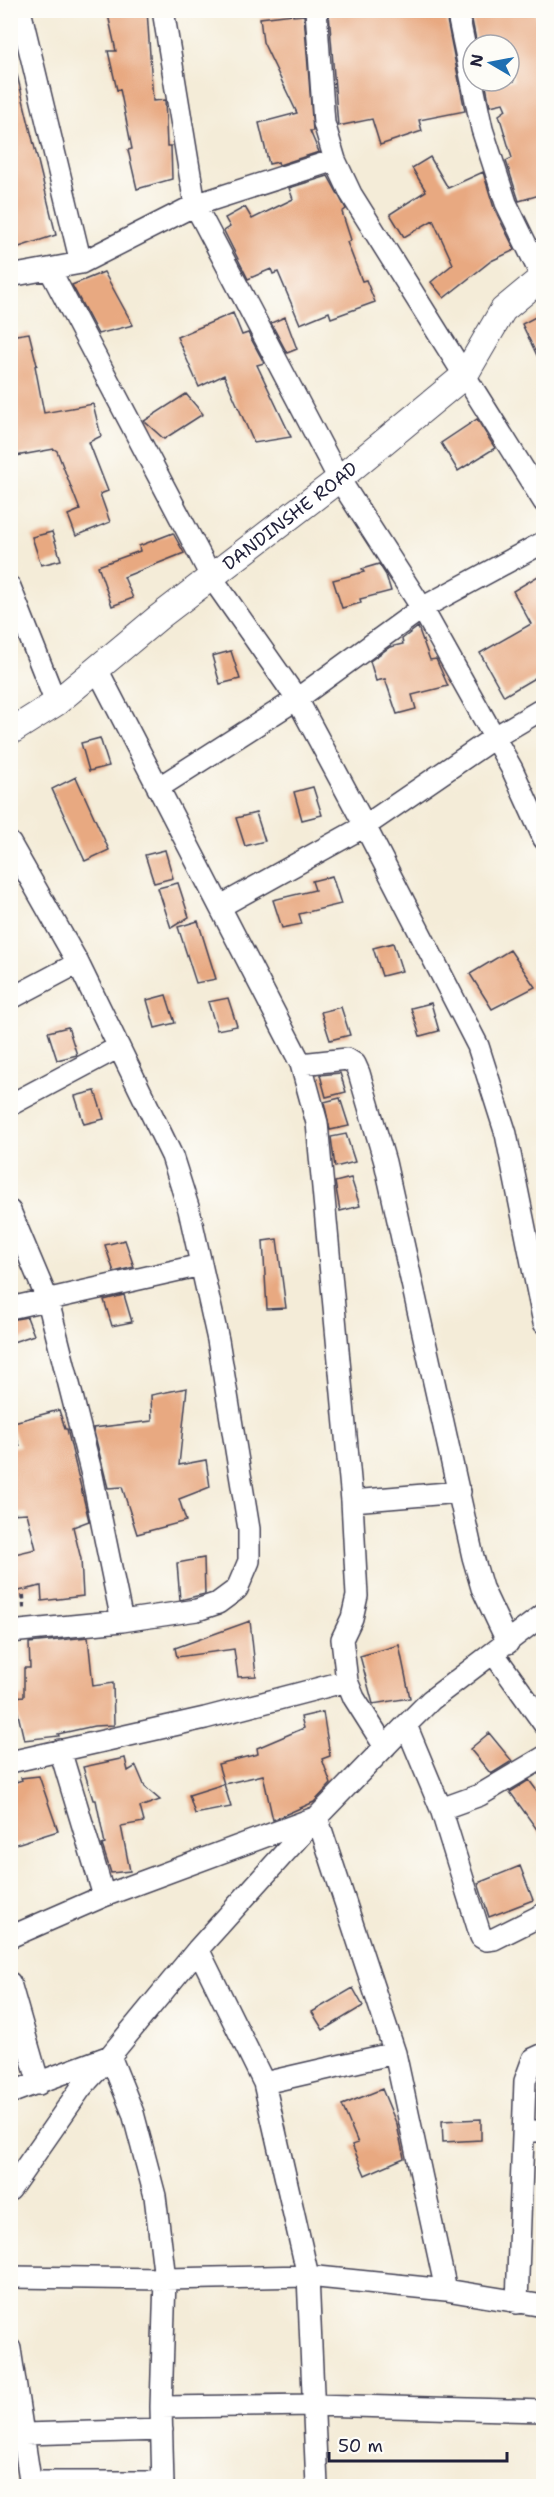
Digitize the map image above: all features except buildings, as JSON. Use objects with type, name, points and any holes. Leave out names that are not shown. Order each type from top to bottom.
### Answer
[{"type":"street","points":[[20,10],[81,263]]},
{"type":"street","points":[[163,10],[195,205],[339,479],[422,608],[495,737],[543,839]]},
{"type":"street","points":[[316,10],[324,123],[335,160],[351,194],[543,502]]},
{"type":"street","points":[[457,10],[482,129],[499,182],[506,203],[543,277]]},
{"type":"street","points":[[10,276],[81,263],[195,205],[335,160]]},
{"type":"street","points":[[50,270],[212,578],[297,699],[478,1046],[506,1134],[543,1323]]},
{"type":"street","name":"DANDINSHE ROAD","points":[[10,732],[56,702],[159,617],[339,479],[465,375],[503,310],[543,277]]},
{"type":"street","points":[[158,788],[297,699],[422,608],[543,542]]},
{"type":"street","points":[[10,586],[56,702]]},
{"type":"street","points":[[97,669],[301,1064],[318,1123],[352,1501],[357,1596],[352,1618],[342,1639],[347,1681],[354,1698],[385,1747]]},
{"type":"street","points":[[221,906],[365,826],[495,737],[543,708]]},
{"type":"street","points":[[10,843],[78,963],[172,1156],[189,1210],[218,1340],[249,1528],[249,1561],[237,1589],[218,1603],[197,1610],[122,1621],[10,1632]]},
{"type":"street","points":[[10,999],[78,963]]},
{"type":"street","points":[[10,1105],[119,1047]]},
{"type":"street","points":[[301,1064],[347,1059],[355,1064],[359,1074],[385,1162],[482,1588],[501,1649],[543,1724]]},
{"type":"street","points":[[10,1211],[48,1300],[92,1475],[122,1621]]},
{"type":"street","points":[[10,1308],[201,1265]]},
{"type":"street","points":[[352,1501],[460,1492]]},
{"type":"street","points":[[10,2190],[81,2088],[198,1949],[324,1818],[385,1747],[431,1700],[501,1649],[543,1614]]},
{"type":"street","points":[[10,1762],[205,1718],[347,1681]]},
{"type":"street","points":[[406,1725],[441,1809],[481,1937],[486,1940],[494,1939],[543,1914]]},
{"type":"street","points":[[60,1750],[104,1896]]},
{"type":"street","points":[[441,1809],[480,1795],[522,1772],[543,1757]]},
{"type":"street","points":[[10,1937],[104,1896],[324,1818]]},
{"type":"street","points":[[324,1818],[395,2053],[446,2290]]},
{"type":"street","points":[[198,1949],[264,2083],[308,2276],[318,2487]]},
{"type":"street","points":[[10,1983],[39,2084]]},
{"type":"street","points":[[264,2083],[395,2053]]},
{"type":"street","points":[[517,2303],[534,2131],[525,2081],[533,2059],[543,2054]]},
{"type":"street","points":[[10,2093],[110,2056]]},
{"type":"street","points":[[10,2349],[13,2399],[24,2434],[31,2484],[163,2484],[161,2408],[165,2279],[155,2196],[133,2113],[110,2056]]},
{"type":"street","points":[[10,2277],[165,2279],[308,2276],[446,2290],[543,2307]]},
{"type":"street","points":[[161,2408],[314,2404],[543,2411]]},
{"type":"street","points":[[24,2434],[162,2430]]},
{"type":"path","points":[[23,1595],[24,1608]]}]
